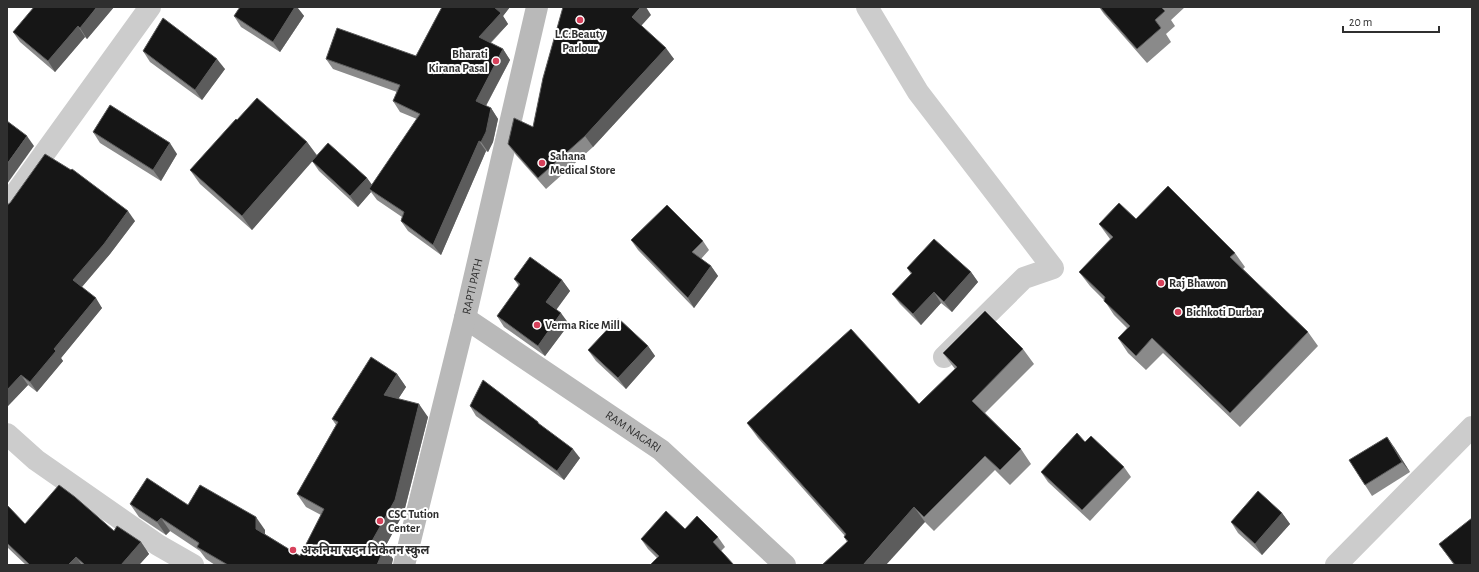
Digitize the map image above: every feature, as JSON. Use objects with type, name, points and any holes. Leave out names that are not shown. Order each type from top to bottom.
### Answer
[{"type":"main road","name":"RAPTI PATH","points":[[404,565],[465,318],[537,7]]},
{"type":"main road","name":"RAM NAGARI","points":[[465,318],[661,450],[785,565]]},
{"type":"street","points":[[7,205],[150,7]]},
{"type":"street","points":[[867,7],[918,92],[1052,268],[1024,278],[944,357]]},
{"type":"street","points":[[1336,565],[1472,427]]},
{"type":"street","points":[[7,434],[36,460],[158,545],[193,565]]},
{"type":"building","points":[[34,7],[97,7],[80,28],[78,26],[48,61],[13,32]]},
{"type":"building","points":[[240,7],[295,7],[273,42],[234,16]]},
{"type":"building","points":[[442,7],[494,7],[501,13],[479,37],[503,49],[476,101],[491,108],[486,132],[481,142],[479,141],[433,245],[401,221],[404,212],[369,189],[420,114],[393,101],[400,85],[326,59],[337,28],[416,56]]},
{"type":"building","points":[[563,7],[641,7],[632,17],[666,48],[585,136],[538,178],[508,144],[514,118],[533,127],[543,78]]},
{"type":"building","points":[[1100,7],[1161,7],[1165,11],[1155,20],[1161,28],[1137,49]]},
{"type":"building","points":[[163,18],[217,59],[195,90],[143,51]]},
{"type":"building","points":[[257,98],[307,142],[242,216],[190,170]]},
{"type":"building","points":[[110,105],[170,143],[153,170],[93,132]]},
{"type":"building","points":[[7,121],[27,136],[7,164]]},
{"type":"building","points":[[328,143],[367,178],[350,196],[312,161]]},
{"type":"building","points":[[45,154],[71,170],[72,169],[128,211],[104,244],[73,280],[96,298],[54,349],[56,351],[30,382],[21,375],[7,390],[7,205],[10,203]]},
{"type":"building","points":[[1168,186],[1235,253],[1230,257],[1308,332],[1230,413],[1152,338],[1136,356],[1118,338],[1130,326],[1104,301],[1105,297],[1079,272],[1113,237],[1099,224],[1119,203],[1136,219]]},
{"type":"building","points":[[667,205],[703,241],[692,252],[711,266],[688,298],[631,240]]},
{"type":"building","points":[[934,239],[971,272],[944,302],[934,292],[913,314],[892,294],[912,273],[907,268]]},
{"type":"building","points":[[530,257],[562,280],[546,302],[561,313],[538,346],[497,316],[520,284],[514,279]]},
{"type":"building","points":[[985,311],[1023,349],[972,401],[1021,449],[1000,470],[985,456],[924,517],[914,507],[863,565],[822,565],[848,541],[844,537],[846,534],[747,423],[851,329],[919,404],[957,367],[943,353]]},
{"type":"building","points":[[618,318],[648,346],[618,378],[588,350]]},
{"type":"building","points":[[371,357],[397,374],[384,395],[419,404],[395,500],[372,541],[384,546],[377,565],[228,565],[197,547],[199,543],[161,518],[157,522],[130,504],[147,478],[188,505],[200,485],[256,517],[256,529],[300,556],[324,509],[297,494],[338,422],[332,419]]},
{"type":"building","points":[[483,380],[573,449],[557,471],[470,406]]},
{"type":"building","points":[[1077,433],[1085,442],[1091,436],[1124,467],[1082,510],[1041,472]]},
{"type":"building","points":[[1387,437],[1402,462],[1365,485],[1349,460]]},
{"type":"building","points":[[59,485],[114,531],[117,526],[141,542],[121,565],[85,565],[76,557],[68,565],[30,565],[7,543],[7,505],[25,524]]},
{"type":"building","points":[[1258,491],[1282,513],[1255,544],[1231,522]]},
{"type":"building","points":[[666,511],[685,529],[697,516],[718,537],[713,542],[734,565],[651,565],[659,556],[641,539]]},
{"type":"building","points":[[1472,518],[1472,565],[1455,565],[1439,544]]},
{"type":"place","name":"L.C.Beauty Parlour","points":[[580,20]]},
{"type":"place","name":"Bharati Kirana Pasal","points":[[496,61]]},
{"type":"place","name":"Sahana Medical Store","points":[[542,163]]},
{"type":"place","name":"Raj Bhawon","points":[[1161,283]]},
{"type":"place","name":"Bichkoti Durbar","points":[[1178,312]]},
{"type":"place","name":"Verma Rice Mill","points":[[537,325]]},
{"type":"place","name":"CSC Tution Center","points":[[380,521]]},
{"type":"place","name":"अरुनिमा सदन निकेतन स्कुल","points":[[293,550]]}]
